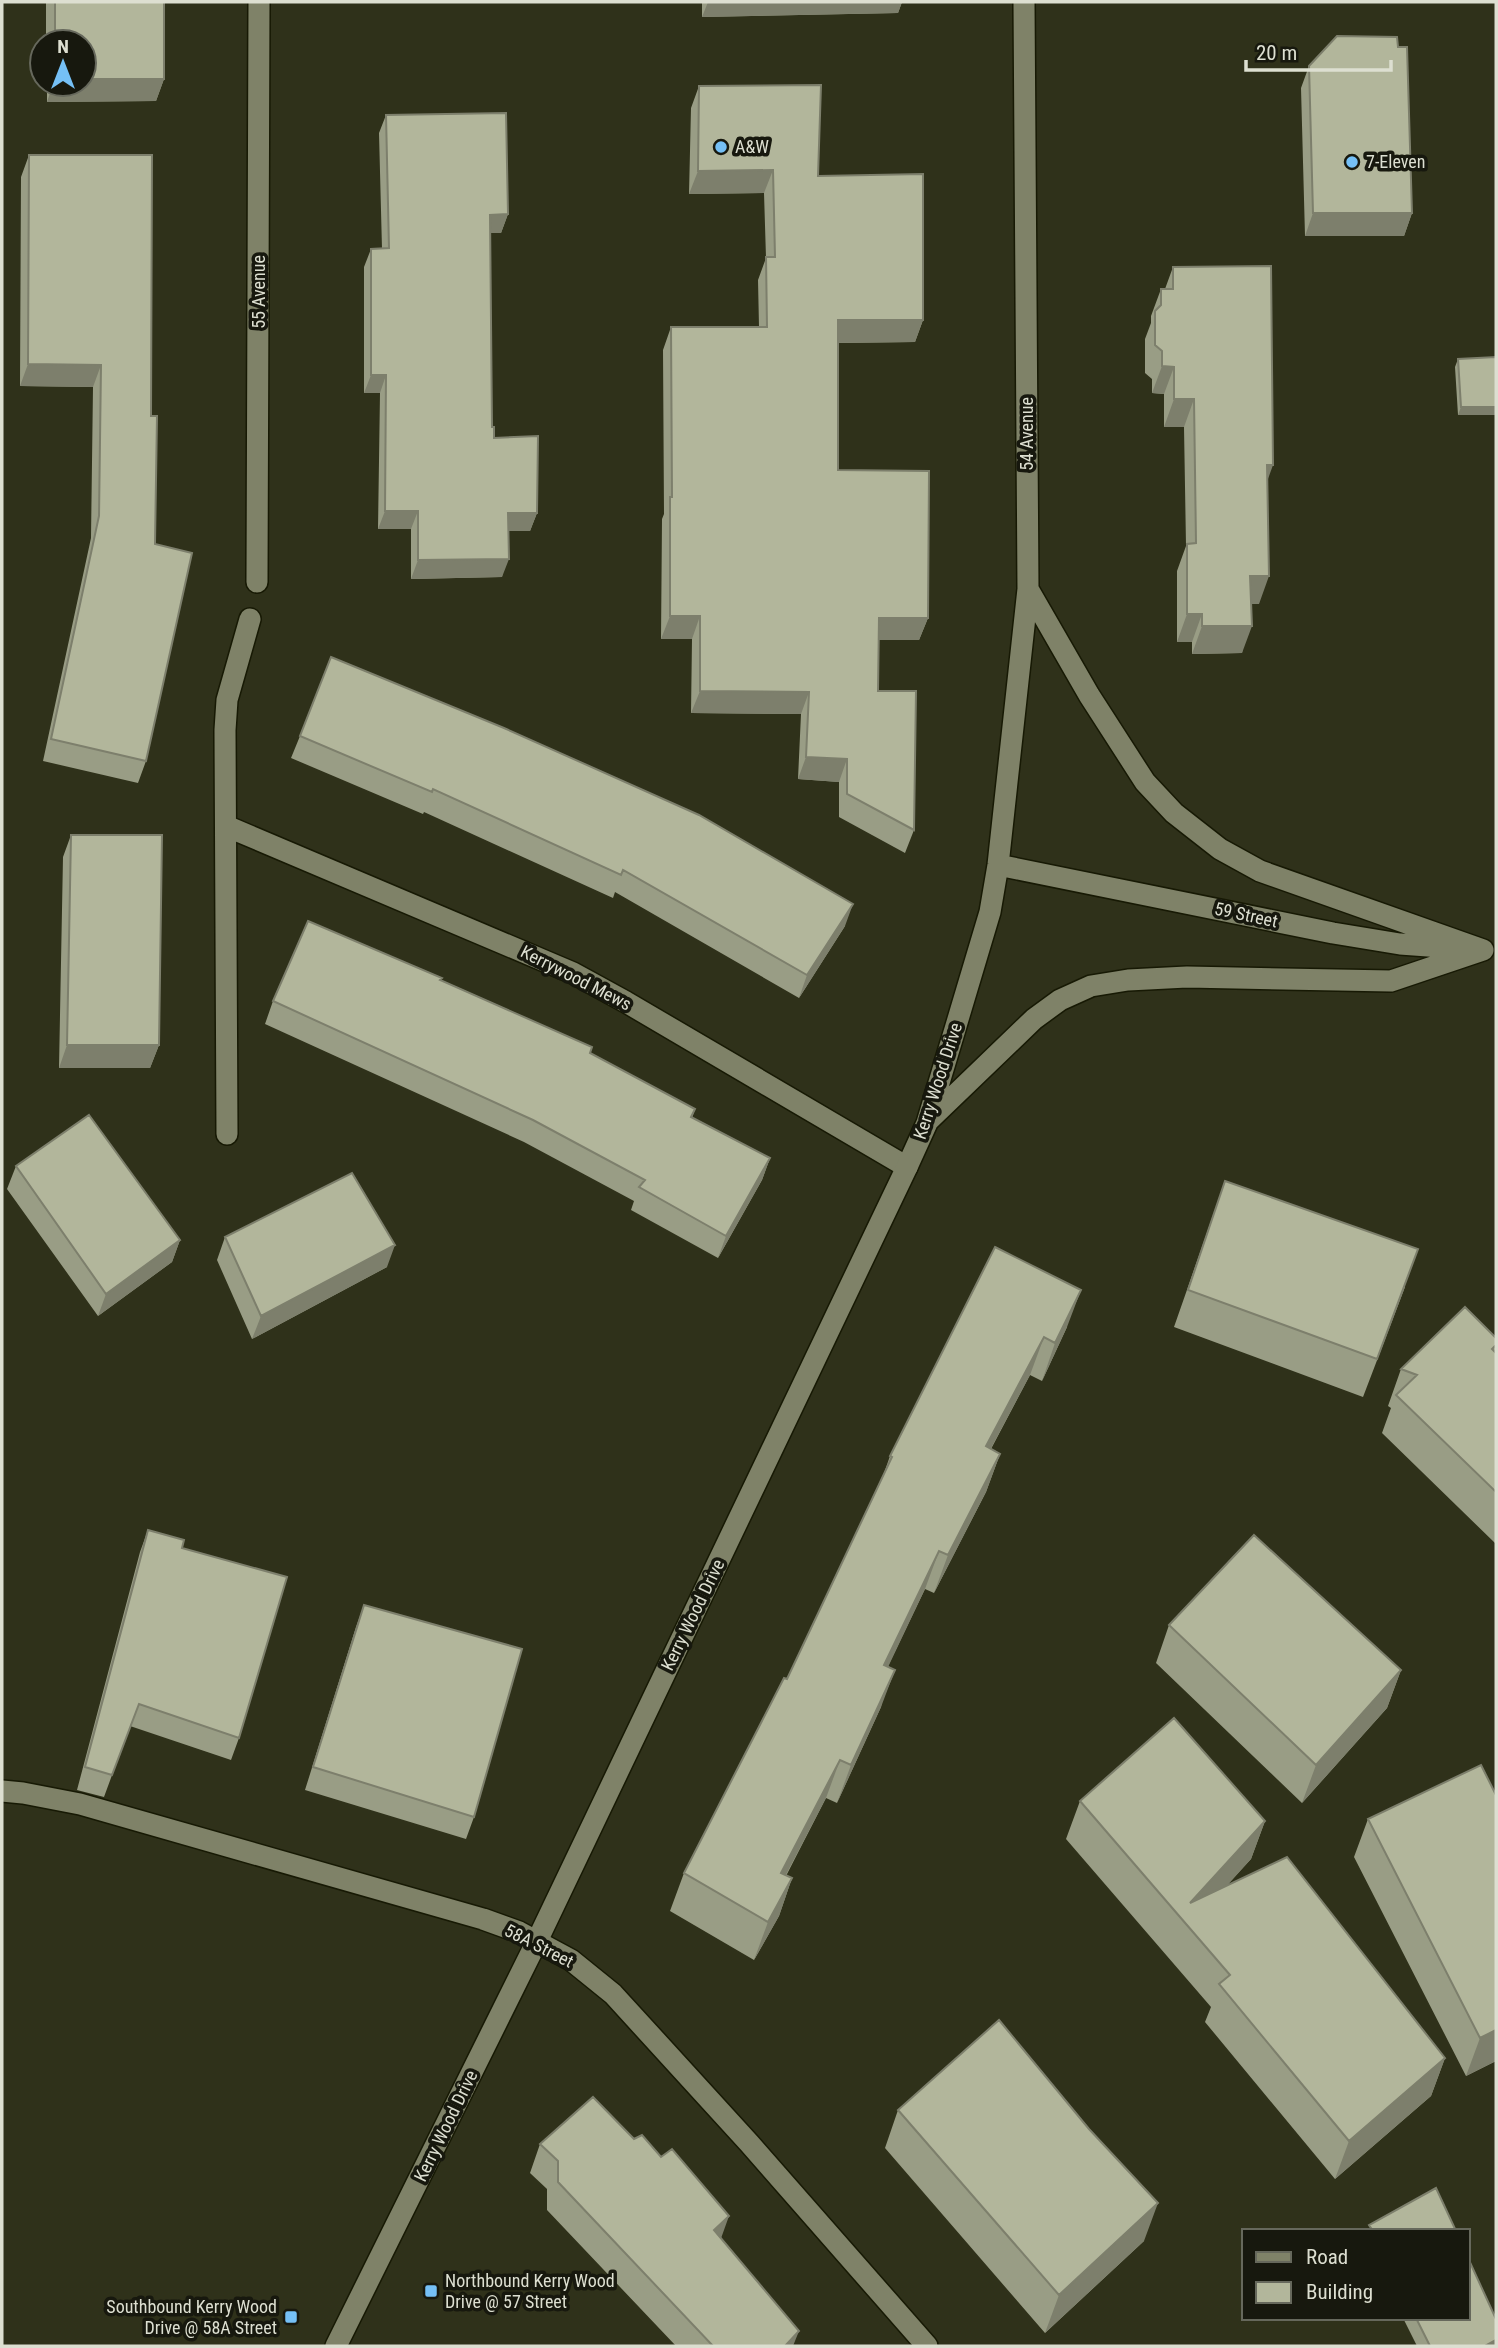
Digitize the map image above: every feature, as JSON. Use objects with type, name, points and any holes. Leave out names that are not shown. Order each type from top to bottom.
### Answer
[{"type":"street","name":"55 Avenue","points":[[257,582],[260,2]]},
{"type":"street","name":"54 Avenue","points":[[998,864],[1028,589],[1024,2]]},
{"type":"street","points":[[1028,589],[1089,695],[1145,782],[1174,813],[1220,849],[1260,871],[1490,950]]},
{"type":"street","points":[[227,1134],[225,730],[227,701],[250,619]]},
{"type":"street","name":"Kerrywood Mews","points":[[226,825],[573,973],[907,1167]]},
{"type":"street","name":"59 Street","points":[[998,864],[1334,933],[1400,944],[1490,950]]},
{"type":"street","name":"Kerry Wood Drive","points":[[336,2346],[537,1941],[927,1123],[990,912],[998,864]]},
{"type":"street","points":[[927,1123],[1034,1019],[1060,1000],[1091,986],[1128,980],[1187,976],[1391,981],[1490,950]]},
{"type":"street","name":"58A Street","points":[[2,1791],[80,1804],[483,1919],[520,1932],[571,1960],[613,1994],[928,2346]]},
{"type":"building","points":[[55,2],[164,2],[164,79],[98,79],[98,28],[55,28]]},
{"type":"building","name":"7-Eleven","points":[[1337,36],[1397,37],[1398,47],[1407,47],[1412,213],[1313,213],[1309,66]]},
{"type":"building","points":[[821,85],[818,176],[923,174],[923,320],[838,320],[838,470],[929,471],[928,618],[879,618],[878,691],[916,691],[914,830],[847,794],[847,759],[806,757],[809,692],[700,691],[700,616],[670,616],[671,327],[767,327],[766,257],[775,257],[773,170],[698,171],[699,86]]},
{"type":"building","points":[[506,113],[508,214],[490,215],[492,427],[494,438],[538,436],[537,513],[508,513],[509,559],[418,560],[418,511],[385,511],[386,375],[371,375],[371,249],[389,248],[386,115]]},
{"type":"building","points":[[29,155],[152,155],[151,416],[157,416],[155,544],[192,553],[146,761],[51,739],[99,516],[101,365],[28,364]]},
{"type":"building","points":[[1271,266],[1273,465],[1267,465],[1269,576],[1250,576],[1252,626],[1202,626],[1202,614],[1187,614],[1187,544],[1196,543],[1194,399],[1174,399],[1174,367],[1162,366],[1162,351],[1155,345],[1155,311],[1161,305],[1161,289],[1173,289],[1173,267]]},
{"type":"building","points":[[1496,357],[1496,407],[1461,407],[1458,359]]},
{"type":"building","points":[[331,657],[504,728],[699,815],[853,904],[807,975],[623,870],[621,875],[433,789],[432,792],[300,736]]},
{"type":"building","points":[[71,835],[162,835],[159,1045],[67,1045]]},
{"type":"building","points":[[308,921],[442,978],[440,980],[592,1047],[590,1053],[695,1109],[691,1117],[770,1158],[726,1236],[639,1187],[645,1180],[533,1120],[273,1001]]},
{"type":"building","points":[[89,1115],[180,1240],[106,1294],[16,1166]]},
{"type":"building","points":[[352,1173],[395,1245],[261,1316],[225,1237]]},
{"type":"building","points":[[1225,1181],[1418,1249],[1377,1359],[1188,1290]]},
{"type":"building","points":[[995,1247],[1081,1290],[1055,1343],[1044,1337],[986,1446],[1000,1454],[948,1555],[939,1551],[884,1665],[895,1670],[851,1765],[840,1760],[781,1873],[792,1878],[768,1922],[684,1873],[784,1678],[787,1679],[892,1457],[890,1456]]},
{"type":"building","points":[[1465,1307],[1496,1338],[1496,1345],[1492,1349],[1496,1353],[1496,1492],[1396,1395],[1417,1375],[1401,1369]]},
{"type":"building","points":[[148,1530],[184,1540],[182,1548],[287,1577],[239,1738],[139,1704],[112,1775],[85,1767]]},
{"type":"building","points":[[1254,1535],[1401,1670],[1316,1765],[1169,1625]]},
{"type":"building","points":[[364,1605],[522,1649],[474,1817],[313,1767]]},
{"type":"building","points":[[1174,1718],[1265,1821],[1190,1903],[1287,1857],[1445,2058],[1349,2141],[1219,1984],[1230,1975],[1080,1801]]},
{"type":"building","points":[[1481,1765],[1496,1795],[1496,2030],[1480,2038],[1368,1819]]},
{"type":"building","points":[[999,2020],[1089,2129],[1158,2203],[1059,2295],[898,2110]]},
{"type":"building","points":[[593,2097],[634,2139],[642,2135],[661,2157],[672,2149],[729,2216],[714,2230],[799,2331],[785,2346],[713,2346],[558,2182],[558,2161],[540,2144]]},
{"type":"building","points":[[1436,2188],[1455,2229],[1372,2229],[1369,2225]]},
{"type":"building","points":[[1470,2262],[1496,2319],[1496,2340],[1485,2346],[1430,2346],[1417,2320],[1470,2320]]},
{"type":"place","name":"A&W","points":[[721,147]]},
{"type":"place","name":"7-Eleven","points":[[1352,162]]},
{"type":"place","name":"Northbound Kerry Wood Drive @ 57 Street","points":[[431,2291]]},
{"type":"place","name":"Southbound Kerry Wood Drive @ 58A Street","points":[[291,2317]]}]
